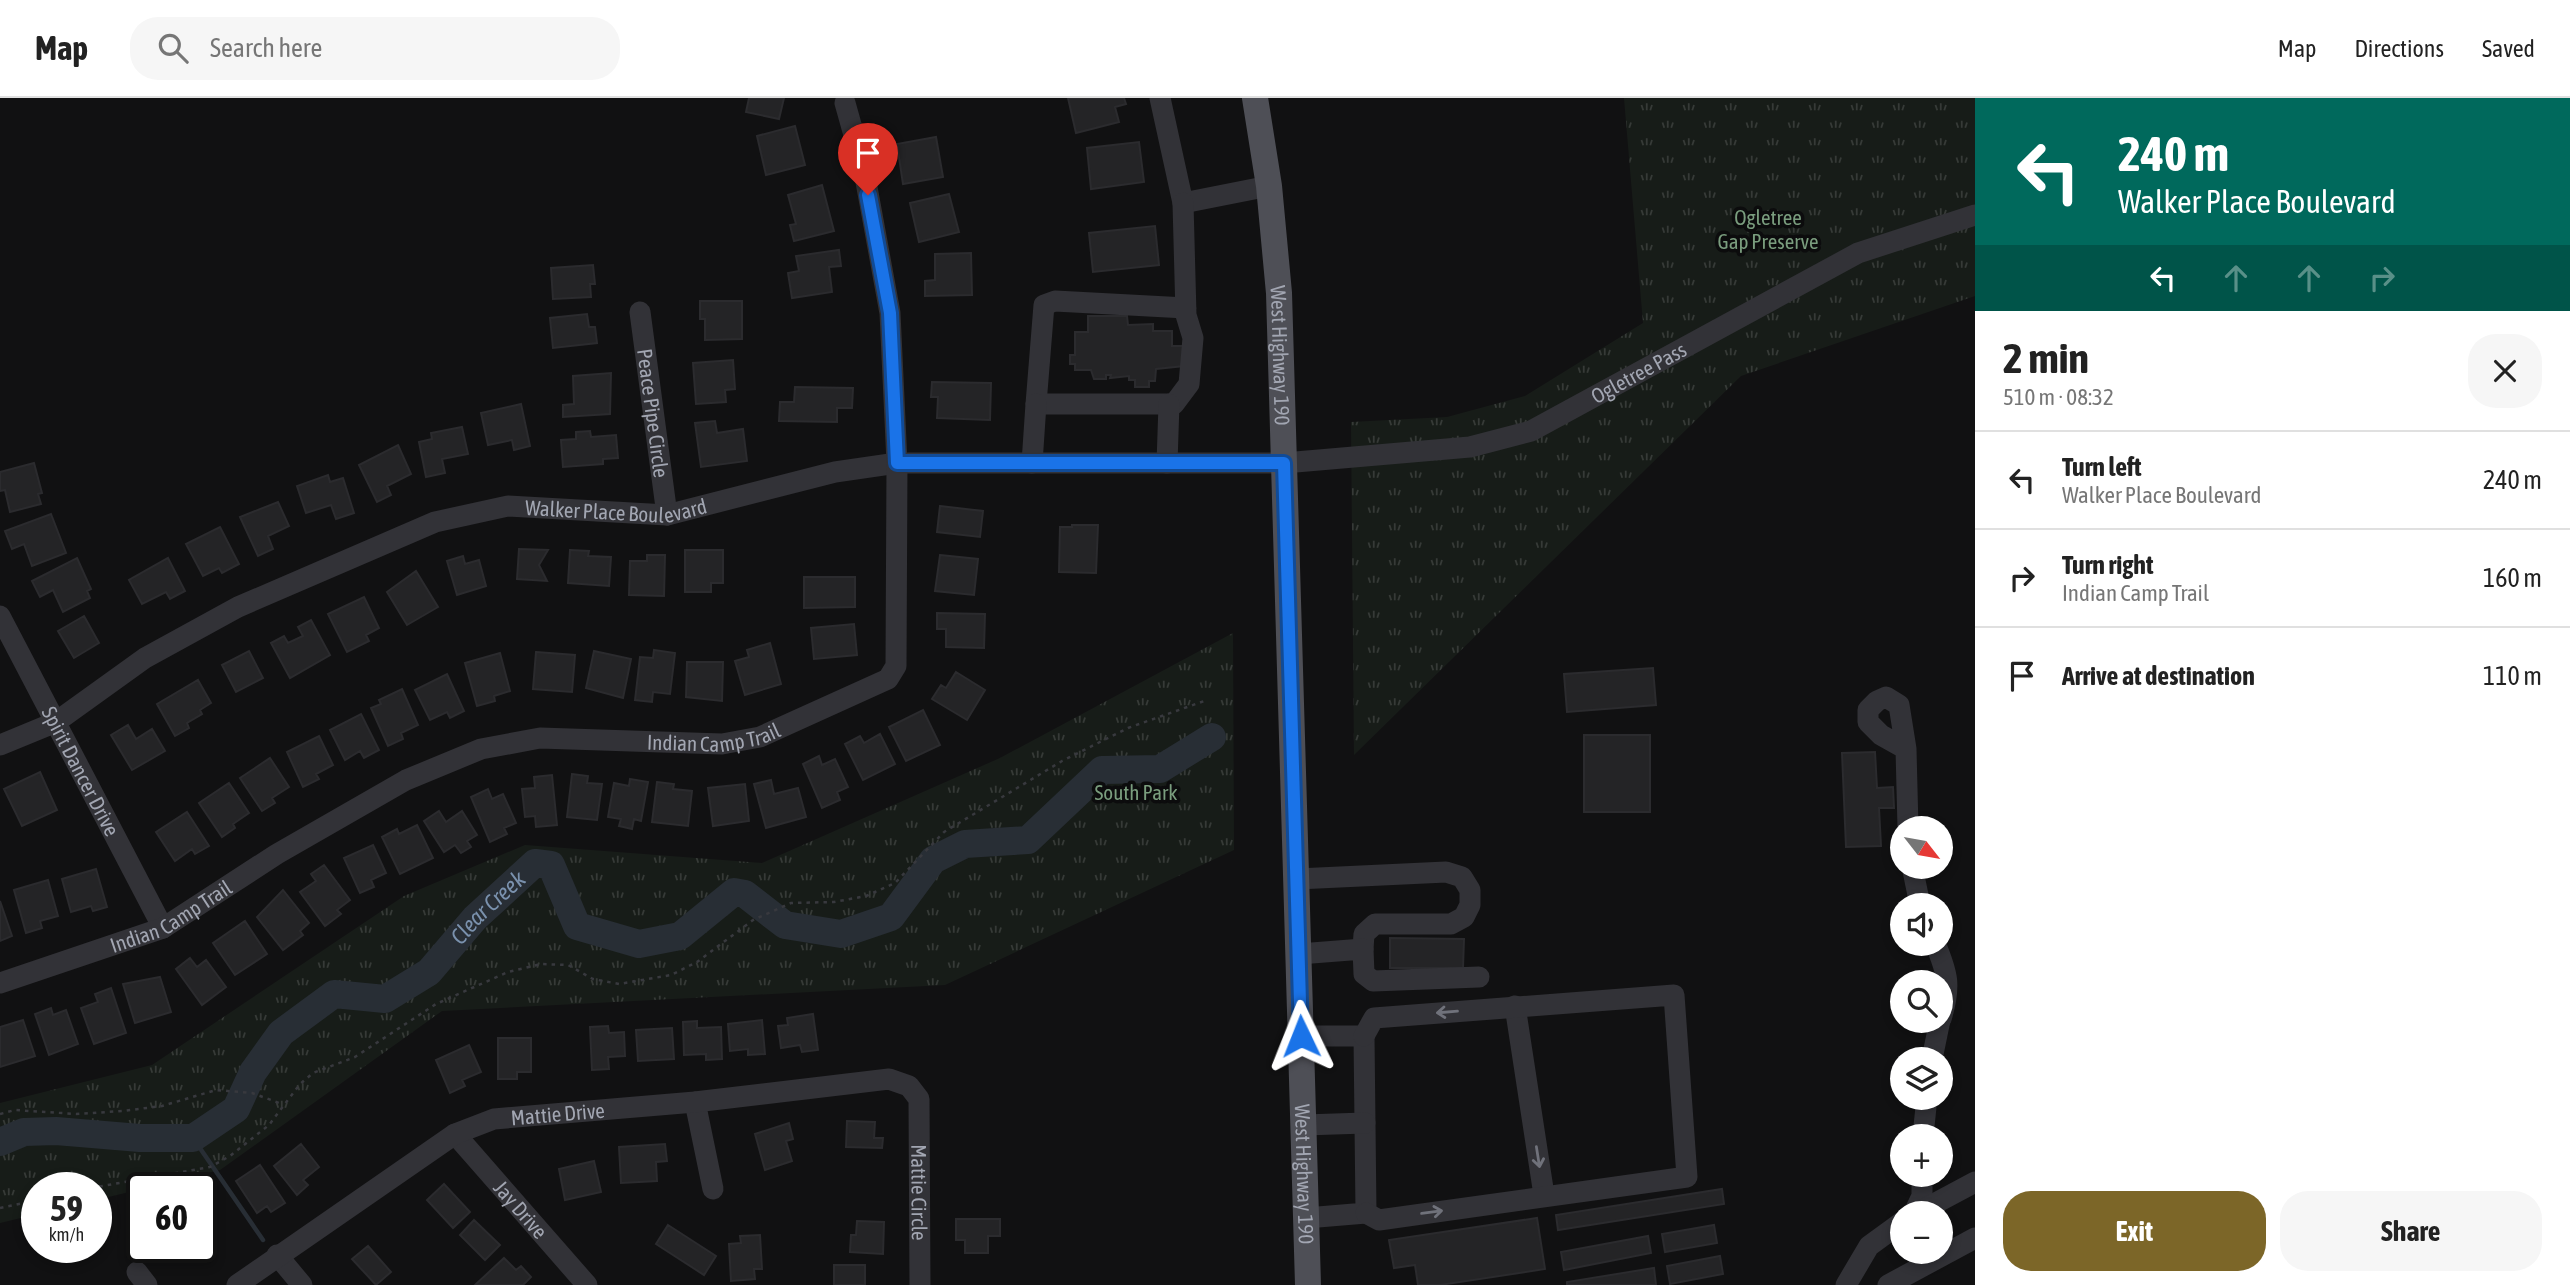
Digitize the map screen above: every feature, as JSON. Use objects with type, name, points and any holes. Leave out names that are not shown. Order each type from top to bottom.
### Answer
[{"type":"main road","name":"West Highway 190","points":[[1255,98],[1269,186],[1279,293],[1308,1285]]},
{"type":"street","points":[[1036,404],[1174,404],[1189,384],[1193,338],[1186,308],[1183,203],[1160,98]]},
{"type":"street","name":"Indian Camp Trail","points":[[0,983],[163,928],[277,854],[406,780],[481,749],[540,738],[722,744],[760,737],[888,679],[896,666],[897,463],[890,313],[864,171],[845,103]]},
{"type":"street","points":[[1183,203],[1269,186]]},
{"type":"street","name":"Ogletree Pass","points":[[1284,463],[1470,447],[1531,430],[1858,253],[1975,215]]},
{"type":"street","points":[[1032,463],[1044,305],[1055,301],[1186,308]]},
{"type":"street","name":"Peace Pipe Circle","points":[[640,312],[667,515]]},
{"type":"street","points":[[1167,463],[1169,404]]},
{"type":"street","name":"Walker Place Boulevard","points":[[0,745],[57,722],[145,658],[238,607],[435,522],[508,506],[667,515],[835,472],[897,463],[1284,463]]},
{"type":"street","name":"Spirit Dancer Drive","points":[[0,616],[163,928]]},
{"type":"street","points":[[1906,749],[1908,816]]},
{"type":"street","points":[[1297,879],[1446,872],[1462,877],[1470,890],[1470,905],[1464,917],[1451,924],[1375,924],[1364,934],[1364,974],[1373,981],[1479,978]]},
{"type":"street","points":[[1299,954],[1363,949]]},
{"type":"street","points":[[1306,1218],[1366,1213],[1379,1220],[1687,1177],[1674,995],[1374,1018],[1364,1036],[1366,1213]]},
{"type":"street","points":[[1515,1006],[1545,1195]]},
{"type":"street","points":[[1301,1036],[1364,1036]]},
{"type":"street","name":"Mattie Drive","points":[[237,1285],[455,1134],[494,1119],[695,1102],[889,1079],[909,1086],[919,1099]]},
{"type":"street","name":"Mattie Circle","points":[[919,1099],[920,1285]]},
{"type":"street","points":[[695,1102],[713,1189]]},
{"type":"street","points":[[1304,1125],[1365,1123]]},
{"type":"street","name":"Jay Drive","points":[[455,1134],[587,1285]]},
{"type":"street","points":[[1938,1201],[1975,1182]]},
{"type":"street","points":[[1846,1285],[1869,1246],[1890,1231]]},
{"type":"street","points":[[1888,1285],[1975,1238]]},
{"type":"street","points":[[277,1255],[302,1285]]},
{"type":"path","points":[[112,1184],[210,1167],[230,1156],[269,1125],[283,1105],[313,1073],[355,1057],[436,1004],[508,972],[541,964],[568,965],[593,979],[619,984],[671,975],[697,962],[759,918],[791,903],[834,902],[866,896],[895,883],[944,832],[1062,761],[1128,728],[1207,701]]},
{"type":"path","points":[[0,1114],[15,1111],[76,1114],[123,1111],[162,1106],[216,1090],[252,1093],[283,1105]]},
{"type":"path","points":[[0,1208],[21,1203]]},
{"type":"green space","name":"Ogletree Gap Preserve","points":[[1624,98],[1975,98],[1975,296],[1741,376],[1354,755],[1351,422],[1447,417],[1525,396],[1643,323]]},
{"type":"green space","name":"South Park","points":[[1233,633],[1234,850],[945,985],[442,1011],[220,1170],[126,1172],[126,1193],[112,1196],[112,1172],[21,1172],[21,1218],[0,1223],[0,1103],[152,1065],[404,896],[525,845],[762,863],[1000,758]]},
{"type":"building","points":[[749,98],[784,98],[779,119],[746,112]]},
{"type":"building","points":[[1068,98],[1124,98],[1126,104],[1115,107],[1119,122],[1076,133]]},
{"type":"building","points":[[795,126],[805,165],[766,175],[757,136]]},
{"type":"building","points":[[936,137],[943,177],[903,184],[897,144]]},
{"type":"building","points":[[1139,142],[1144,182],[1091,189],[1087,148]]},
{"type":"building","points":[[822,185],[834,231],[794,241],[790,225],[796,224],[788,195]]},
{"type":"building","points":[[949,194],[959,232],[919,242],[910,203]]},
{"type":"building","points":[[1155,226],[1159,265],[1093,272],[1089,233]]},
{"type":"building","points":[[839,250],[841,266],[829,267],[832,292],[792,298],[788,273],[799,271],[796,256]]},
{"type":"building","points":[[971,253],[972,295],[925,296],[925,281],[935,280],[935,254]]},
{"type":"building","points":[[593,265],[595,284],[590,284],[591,297],[553,299],[551,268]]},
{"type":"building","points":[[700,301],[742,301],[742,339],[705,340],[705,319],[700,319]]},
{"type":"building","points":[[587,314],[589,327],[595,327],[597,343],[553,348],[550,318]]},
{"type":"building","points":[[1088,316],[1127,316],[1128,325],[1153,324],[1153,331],[1172,331],[1172,346],[1184,346],[1184,366],[1156,369],[1155,381],[1149,381],[1149,387],[1135,387],[1135,380],[1129,380],[1129,376],[1110,378],[1111,375],[1106,375],[1106,379],[1094,379],[1091,370],[1075,370],[1075,364],[1070,364],[1070,355],[1075,355],[1075,332],[1088,332]]},
{"type":"building","points":[[733,360],[735,389],[725,390],[726,402],[696,404],[693,363]]},
{"type":"building","points":[[611,373],[610,414],[563,417],[563,405],[574,404],[573,376]]},
{"type":"building","points":[[932,382],[991,383],[990,420],[937,418],[938,397],[931,397]]},
{"type":"building","points":[[795,387],[853,388],[852,408],[837,408],[837,422],[779,421],[780,402],[794,402]]},
{"type":"building","points":[[521,404],[530,446],[514,450],[512,440],[488,445],[481,413]]},
{"type":"building","points":[[715,421],[717,433],[743,429],[747,461],[701,467],[695,423]]},
{"type":"building","points":[[462,427],[468,454],[442,459],[445,473],[426,477],[419,442],[432,439],[431,433]]},
{"type":"building","points":[[590,431],[591,437],[616,435],[618,458],[603,459],[603,464],[563,467],[561,440],[576,439],[576,432]]},
{"type":"building","points":[[398,445],[411,474],[387,486],[391,495],[377,502],[359,465]]},
{"type":"building","points":[[34,463],[42,493],[38,494],[41,504],[10,512],[5,490],[0,491],[0,472]]},
{"type":"building","points":[[328,475],[330,482],[343,478],[354,513],[336,519],[331,505],[306,513],[297,486]]},
{"type":"building","points":[[278,502],[289,526],[268,536],[273,549],[258,556],[240,517]]},
{"type":"building","points":[[940,506],[983,511],[980,537],[937,532]]},
{"type":"building","points":[[51,514],[66,553],[32,566],[24,544],[12,549],[5,531]]},
{"type":"building","points":[[1098,525],[1096,573],[1059,572],[1060,527]]},
{"type":"building","points":[[220,527],[239,564],[222,573],[219,568],[203,576],[186,544]]},
{"type":"building","points":[[519,549],[548,550],[539,565],[547,581],[517,579]]},
{"type":"building","points":[[570,550],[589,551],[588,556],[611,557],[609,586],[568,583]]},
{"type":"building","points":[[685,550],[723,550],[723,583],[711,583],[711,592],[685,592]]},
{"type":"building","points":[[647,555],[665,555],[664,596],[629,595],[630,561],[647,561]]},
{"type":"building","points":[[940,555],[978,559],[974,595],[935,591]]},
{"type":"building","points":[[463,556],[465,564],[479,560],[486,586],[457,595],[447,561]]},
{"type":"building","points":[[77,558],[91,589],[87,591],[90,598],[63,612],[53,590],[40,597],[32,581]]},
{"type":"building","points":[[168,558],[185,591],[170,599],[166,592],[142,604],[129,580]]},
{"type":"building","points":[[416,571],[438,607],[407,625],[387,592]]},
{"type":"building","points":[[804,577],[855,577],[855,607],[804,608]]},
{"type":"building","points":[[364,597],[379,628],[366,635],[369,641],[347,652],[328,614]]},
{"type":"building","points":[[937,613],[985,614],[984,648],[946,647],[946,629],[937,629]]},
{"type":"building","points":[[84,616],[99,643],[74,658],[58,631]]},
{"type":"building","points":[[311,620],[330,655],[290,678],[271,643],[284,636],[288,643],[303,636],[298,627]]},
{"type":"building","points":[[854,624],[857,655],[814,659],[811,628]]},
{"type":"building","points":[[770,643],[781,684],[745,695],[735,661],[749,657],[747,650]]},
{"type":"building","points":[[654,650],[675,653],[670,694],[653,692],[652,702],[635,700],[640,657],[653,658]]},
{"type":"building","points":[[249,651],[263,678],[236,692],[222,665]]},
{"type":"building","points":[[594,651],[631,659],[623,698],[586,688]]},
{"type":"building","points":[[536,652],[575,655],[572,692],[533,689]]},
{"type":"building","points":[[500,653],[510,691],[494,696],[495,701],[477,706],[465,663]]},
{"type":"building","points":[[687,662],[723,662],[722,701],[686,697]]},
{"type":"building","points":[[1653,668],[1656,705],[1567,712],[1564,674]]},
{"type":"building","points":[[956,672],[985,690],[967,720],[932,699],[941,685],[946,688]]},
{"type":"building","points":[[447,674],[464,711],[450,718],[447,712],[430,720],[415,690]]},
{"type":"building","points":[[198,680],[211,703],[200,710],[202,714],[187,723],[189,728],[175,736],[157,704]]},
{"type":"building","points":[[402,689],[418,725],[401,733],[403,739],[388,746],[371,708],[381,704],[379,700]]},
{"type":"building","points":[[923,710],[940,745],[906,761],[889,727]]},
{"type":"building","points":[[361,714],[379,750],[364,758],[360,751],[345,760],[330,730]]},
{"type":"building","points":[[128,725],[136,739],[152,729],[165,751],[132,770],[111,735]]},
{"type":"building","points":[[880,734],[895,764],[863,780],[845,744],[860,736],[864,743]]},
{"type":"building","points":[[1584,735],[1650,735],[1650,812],[1584,812]]},
{"type":"building","points":[[319,736],[333,765],[316,774],[319,779],[303,787],[287,752]]},
{"type":"building","points":[[1875,752],[1877,788],[1893,787],[1894,808],[1879,808],[1881,846],[1846,847],[1842,753]]},
{"type":"building","points":[[819,756],[822,765],[835,759],[848,787],[837,792],[840,800],[822,808],[803,764]]},
{"type":"building","points":[[270,758],[289,787],[272,798],[275,803],[262,811],[240,778]]},
{"type":"building","points":[[40,772],[57,810],[22,826],[4,789]]},
{"type":"building","points":[[572,774],[588,776],[587,783],[602,784],[597,820],[567,817]]},
{"type":"building","points":[[552,775],[557,825],[536,827],[535,816],[525,817],[522,789],[535,788],[534,777]]},
{"type":"building","points":[[630,779],[648,782],[641,821],[634,819],[632,829],[619,826],[621,819],[608,817],[614,783],[629,786]]},
{"type":"building","points":[[771,780],[774,794],[798,788],[806,817],[766,828],[754,784]]},
{"type":"building","points":[[657,782],[674,784],[673,789],[692,791],[688,826],[652,822]]},
{"type":"building","points":[[229,783],[249,813],[233,824],[235,828],[222,837],[199,803]]},
{"type":"building","points":[[745,784],[749,821],[713,826],[708,788]]},
{"type":"building","points":[[488,789],[492,799],[503,794],[516,823],[504,828],[507,834],[490,842],[471,797]]},
{"type":"building","points":[[439,811],[446,822],[462,811],[477,835],[467,841],[471,847],[461,853],[455,845],[444,852],[424,821]]},
{"type":"building","points":[[187,812],[209,846],[195,854],[192,849],[175,861],[156,832]]},
{"type":"building","points":[[417,825],[433,858],[400,874],[382,837],[397,829],[399,834]]},
{"type":"building","points":[[373,845],[386,873],[371,880],[374,887],[360,893],[344,858]]},
{"type":"building","points":[[324,865],[350,900],[337,910],[341,914],[325,926],[300,892],[316,881],[311,874]]},
{"type":"building","points":[[96,869],[107,907],[93,911],[91,906],[71,912],[62,879]]},
{"type":"building","points":[[48,880],[58,916],[40,921],[42,928],[26,933],[14,890]]},
{"type":"building","points":[[283,890],[309,923],[300,931],[303,935],[283,950],[257,917]]},
{"type":"building","points":[[0,901],[12,936],[0,941]]},
{"type":"building","points":[[245,921],[267,954],[235,975],[213,943]]},
{"type":"building","points":[[1390,938],[1464,939],[1463,968],[1390,968]]},
{"type":"building","points":[[190,958],[197,967],[206,960],[226,987],[202,1005],[176,969]]},
{"type":"building","points":[[160,977],[171,1012],[135,1023],[123,984]]},
{"type":"building","points":[[111,988],[126,1033],[94,1044],[81,1008],[98,1002],[95,994]]},
{"type":"building","points":[[51,1008],[53,1015],[66,1010],[78,1044],[49,1055],[35,1014]]},
{"type":"building","points":[[813,1014],[818,1050],[802,1052],[800,1045],[781,1048],[778,1026],[788,1025],[787,1018]]},
{"type":"building","points":[[23,1020],[35,1056],[0,1067],[0,1027]]},
{"type":"building","points":[[762,1020],[765,1054],[748,1055],[748,1049],[730,1051],[728,1024]]},
{"type":"building","points":[[697,1021],[697,1028],[721,1027],[722,1059],[706,1060],[706,1054],[684,1055],[683,1022]]},
{"type":"building","points":[[608,1026],[609,1033],[624,1032],[625,1056],[608,1057],[609,1069],[592,1070],[590,1027]]},
{"type":"building","points":[[672,1028],[674,1059],[638,1061],[636,1030]]},
{"type":"building","points":[[498,1038],[531,1038],[531,1072],[517,1072],[517,1079],[498,1079]]},
{"type":"building","points":[[469,1045],[481,1072],[462,1080],[465,1086],[450,1093],[436,1060]]},
{"type":"building","points":[[847,1121],[875,1122],[874,1138],[883,1138],[882,1148],[846,1147]]},
{"type":"building","points":[[789,1123],[793,1139],[786,1141],[792,1161],[765,1170],[755,1134]]},
{"type":"building","points":[[301,1144],[319,1167],[303,1180],[308,1185],[297,1195],[274,1166]]},
{"type":"building","points":[[665,1144],[667,1161],[656,1162],[657,1181],[621,1183],[619,1147]]},
{"type":"building","points":[[594,1161],[601,1192],[565,1200],[559,1169]]},
{"type":"building","points":[[260,1165],[285,1203],[271,1212],[267,1206],[257,1213],[236,1181]]},
{"type":"building","points":[[444,1184],[470,1212],[453,1228],[427,1200]]},
{"type":"building","points":[[1722,1189],[1724,1204],[1558,1230],[1556,1215]]},
{"type":"building","points":[[1537,1218],[1545,1269],[1440,1285],[1418,1285],[1415,1265],[1394,1268],[1389,1240]]},
{"type":"building","points":[[956,1219],[1000,1219],[1000,1236],[988,1236],[988,1253],[965,1253],[965,1240],[956,1240]]},
{"type":"building","points":[[474,1220],[500,1245],[485,1260],[460,1235]]},
{"type":"building","points":[[857,1221],[884,1222],[883,1254],[850,1252],[851,1235],[856,1235]]},
{"type":"building","points":[[668,1225],[716,1256],[704,1275],[656,1244]]},
{"type":"building","points":[[1714,1225],[1717,1243],[1665,1252],[1662,1234]]},
{"type":"building","points":[[760,1235],[762,1269],[754,1269],[755,1279],[731,1281],[729,1244],[741,1243],[740,1236]]},
{"type":"building","points":[[1648,1236],[1651,1253],[1564,1270],[1561,1252]]},
{"type":"building","points":[[368,1246],[391,1272],[376,1285],[352,1259]]},
{"type":"building","points":[[1720,1256],[1723,1274],[1670,1284],[1667,1266]]},
{"type":"building","points":[[504,1258],[516,1270],[521,1266],[531,1277],[523,1285],[475,1285]]},
{"type":"building","points":[[834,1265],[865,1265],[865,1285],[834,1285]]},
{"type":"building","points":[[1654,1268],[1656,1285],[1567,1285],[1567,1282]]},
{"type":"waterway","name":"Clear Creek","points":[[0,1142],[24,1132],[56,1131],[140,1138],[193,1138],[236,1109],[253,1072],[281,1033],[334,994],[385,999],[429,972],[475,918],[535,863],[551,865],[577,926],[639,944],[680,936],[734,892],[745,894],[785,925],[841,934],[891,917],[933,860],[965,844],[1028,840],[1102,770],[1160,769],[1212,737]]},
{"type":"waterway","points":[[193,1138],[263,1240]]},
{"type":"route","points":[[868,195],[890,313],[897,463],[1284,463],[1301,1036]]}]
